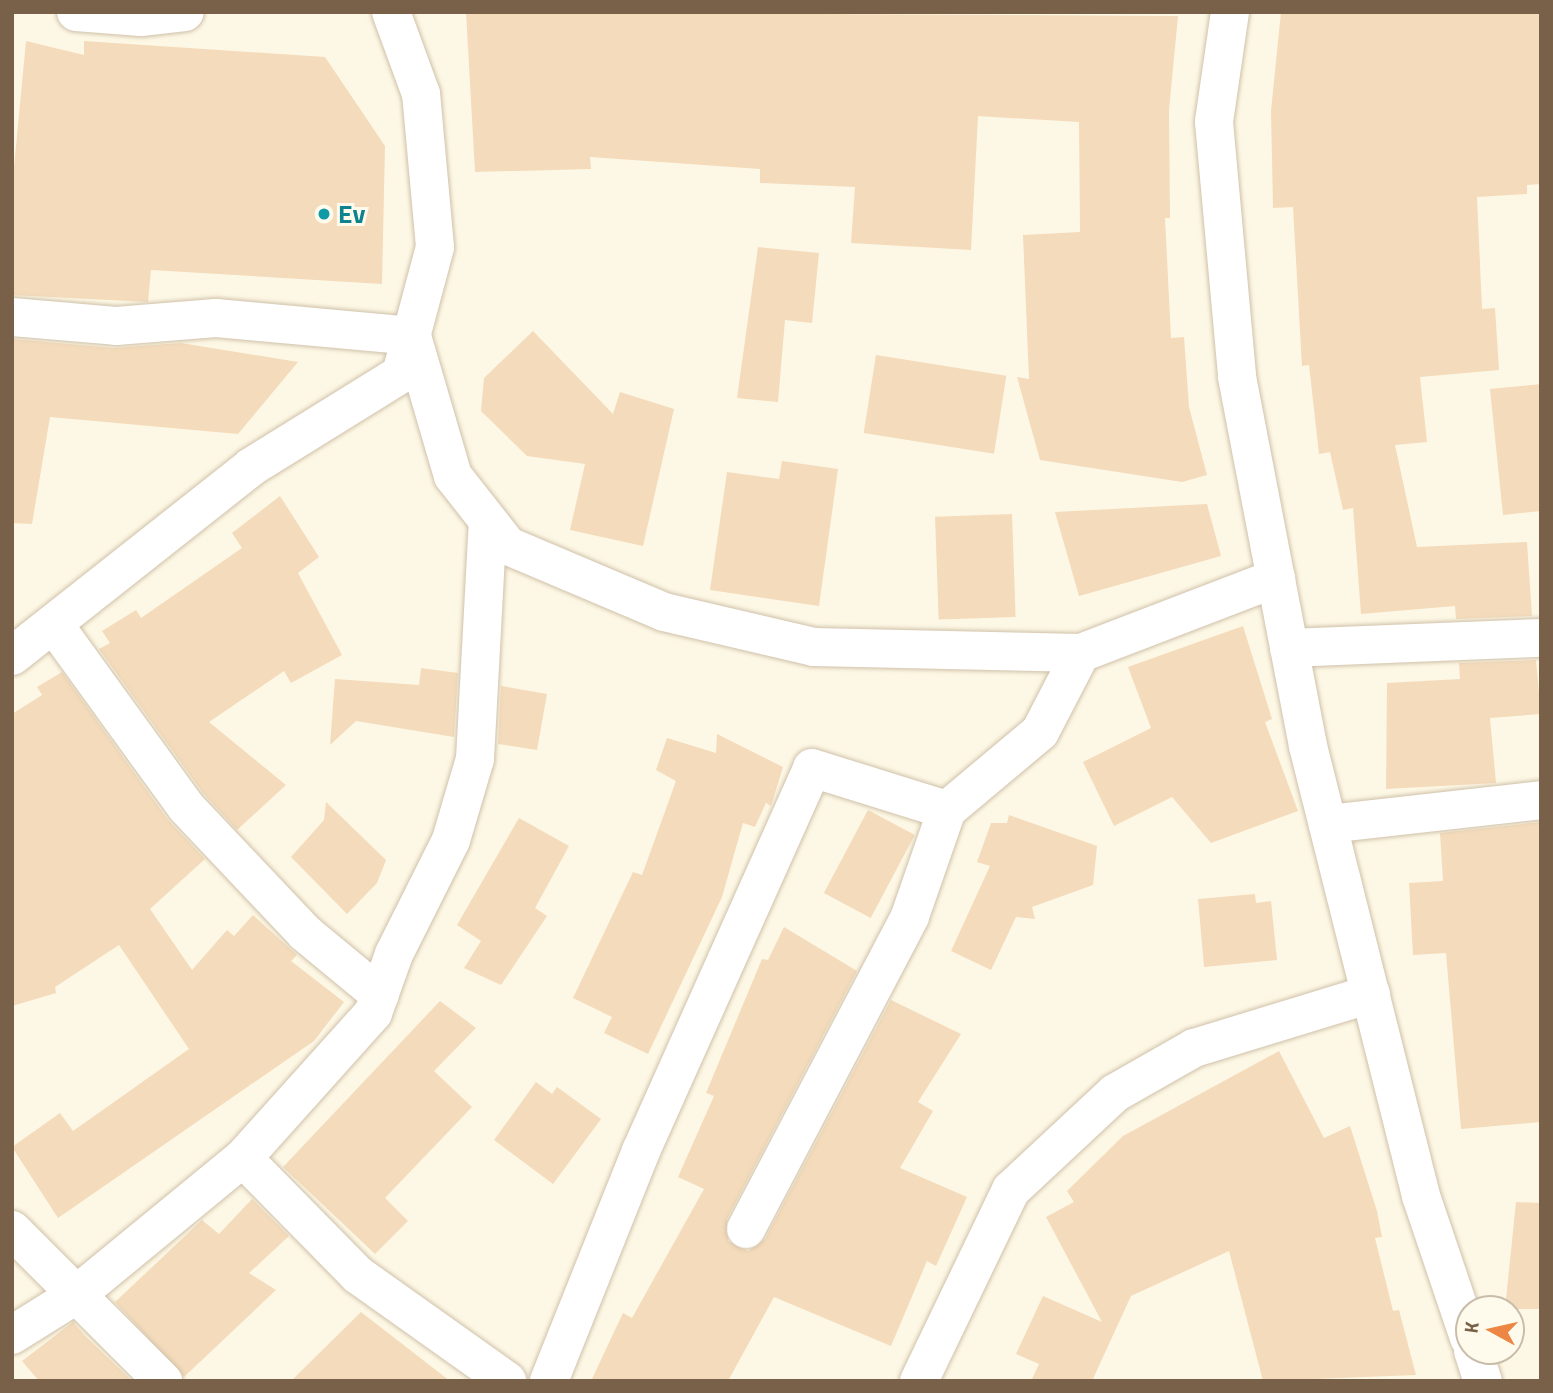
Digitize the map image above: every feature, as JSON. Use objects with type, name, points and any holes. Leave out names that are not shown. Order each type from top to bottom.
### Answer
[{"type":"street","points":[[76,12],[141,17],[185,12]]},
{"type":"street","points":[[12,656],[55,626],[251,467],[401,374],[435,247],[421,94],[391,12]]},
{"type":"street","points":[[1230,12],[1214,122],[1237,377],[1289,648],[1328,824],[1421,1196],[1455,1297]]},
{"type":"street","points":[[12,317],[116,326],[216,318],[412,336]]},
{"type":"street","points":[[412,336],[453,477],[508,546],[664,612],[814,647],[1081,653],[1276,578]]},
{"type":"street","points":[[12,1335],[76,1295],[243,1158],[365,1023],[451,840],[475,759],[488,521]]},
{"type":"street","points":[[55,626],[186,807],[306,933],[380,995]]},
{"type":"street","points":[[1289,648],[1541,638]]},
{"type":"street","points":[[747,1229],[910,916],[947,810],[1040,732],[1081,653]]},
{"type":"street","points":[[549,1381],[641,1151],[812,768],[947,810]]},
{"type":"street","points":[[1328,824],[1541,800]]},
{"type":"street","points":[[919,1381],[1011,1190],[1115,1093],[1194,1048],[1371,994]]},
{"type":"street","points":[[243,1158],[358,1275],[507,1381]]},
{"type":"street","points":[[12,1230],[163,1381]]},
{"type":"building","points":[[466,12],[1178,16],[1169,110],[1170,218],[1165,218],[1171,338],[1184,337],[1189,407],[1207,475],[1182,482],[1040,460],[1017,377],[1029,379],[1023,235],[1080,232],[1079,122],[978,116],[971,250],[851,243],[855,187],[760,183],[760,169],[590,157],[591,169],[475,172]]},
{"type":"building","points":[[1281,12],[1541,12],[1541,184],[1527,185],[1527,194],[1477,197],[1482,309],[1495,308],[1499,370],[1420,377],[1427,442],[1395,445],[1417,547],[1527,542],[1532,616],[1456,619],[1455,606],[1361,614],[1353,508],[1343,510],[1330,452],[1319,454],[1309,365],[1302,366],[1293,207],[1273,208],[1271,111]]},
{"type":"building","points":[[26,41],[84,55],[84,41],[325,57],[385,146],[382,284],[151,270],[148,302],[12,295],[12,188]]},
{"type":"building","points":[[758,247],[819,253],[812,323],[785,320],[778,402],[737,398]]},
{"type":"building","points":[[533,331],[613,414],[620,392],[674,409],[643,546],[570,530],[585,464],[527,456],[481,411],[484,378]]},
{"type":"building","points":[[12,339],[114,348],[181,343],[298,362],[238,434],[50,417],[32,524],[12,523]]},
{"type":"building","points":[[876,355],[1006,376],[994,454],[864,433]]},
{"type":"building","points":[[1541,384],[1541,511],[1503,515],[1490,389]]},
{"type":"building","points":[[782,461],[838,469],[819,606],[710,590],[727,472],[779,479]]},
{"type":"building","points":[[280,496],[319,557],[298,573],[342,655],[291,683],[284,671],[209,722],[286,785],[237,830],[203,793],[99,649],[110,643],[102,631],[136,610],[141,618],[242,548],[232,533]]},
{"type":"building","points":[[1207,504],[1221,556],[1079,596],[1055,512]]},
{"type":"building","points":[[1012,514],[1016,617],[939,620],[935,517]]},
{"type":"building","points":[[1243,626],[1272,719],[1265,722],[1298,811],[1211,843],[1172,797],[1114,826],[1083,762],[1151,728],[1128,667]]},
{"type":"building","points":[[1536,660],[1541,714],[1490,718],[1496,783],[1386,789],[1387,683],[1460,679],[1459,663]]},
{"type":"building","points":[[421,668],[458,673],[454,737],[356,721],[330,745],[335,679],[419,685]]},
{"type":"building","points":[[62,672],[168,820],[205,859],[150,909],[192,970],[227,930],[234,936],[253,915],[297,955],[291,961],[344,1002],[314,1041],[58,1218],[12,1147],[60,1113],[73,1131],[189,1049],[119,945],[55,987],[56,993],[12,1006],[12,714],[42,695],[37,687]]},
{"type":"building","points":[[501,686],[547,694],[537,750],[498,744]]},
{"type":"building","points":[[717,734],[783,767],[771,806],[766,803],[755,827],[743,823],[722,897],[648,1054],[604,1033],[612,1017],[573,998],[633,872],[642,875],[676,781],[656,770],[667,738],[716,753]]},
{"type":"building","points":[[326,802],[386,860],[377,883],[347,914],[291,857],[324,820]]},
{"type":"building","points":[[868,810],[915,835],[871,918],[824,893]]},
{"type":"building","points":[[1009,815],[1097,846],[1093,885],[1032,907],[1035,919],[1016,917],[991,970],[951,951],[990,866],[977,862],[991,823],[1007,823]]},
{"type":"building","points":[[519,818],[569,846],[535,908],[547,916],[501,985],[464,968],[481,941],[457,925]]},
{"type":"building","points":[[1541,822],[1541,1122],[1461,1129],[1446,953],[1413,955],[1409,883],[1443,881],[1440,833]]},
{"type":"building","points":[[1255,894],[1256,903],[1271,901],[1277,960],[1204,967],[1198,899]]},
{"type":"building","points":[[784,927],[857,971],[727,1219],[728,1241],[748,1251],[765,1239],[891,1000],[961,1034],[918,1102],[933,1111],[900,1168],[967,1197],[936,1266],[927,1261],[891,1346],[774,1297],[728,1381],[591,1381],[623,1313],[632,1318],[704,1189],[678,1177],[714,1096],[706,1093],[762,959],[768,960]]},
{"type":"building","points":[[440,1001],[476,1028],[434,1071],[472,1107],[385,1198],[408,1221],[375,1254],[283,1167]]},
{"type":"building","points":[[1279,1051],[1324,1138],[1350,1126],[1377,1211],[1382,1237],[1375,1238],[1393,1311],[1399,1310],[1416,1375],[1263,1381],[1229,1251],[1131,1296],[1092,1381],[1031,1381],[1039,1364],[1016,1354],[1043,1296],[1102,1322],[1046,1217],[1074,1202],[1067,1191],[1123,1136]]},
{"type":"building","points":[[536,1082],[552,1094],[557,1087],[601,1119],[553,1184],[494,1140]]},
{"type":"building","points":[[252,1199],[289,1236],[249,1273],[276,1290],[184,1377],[115,1302],[202,1220],[219,1234]]},
{"type":"building","points":[[1516,1202],[1541,1203],[1541,1309],[1525,1309],[1525,1295],[1506,1295]]},
{"type":"building","points":[[361,1312],[450,1381],[291,1381]]},
{"type":"building","points":[[73,1322],[132,1381],[39,1381],[22,1361]]},
{"type":"place","name":"Ev","points":[[324,214]]}]
